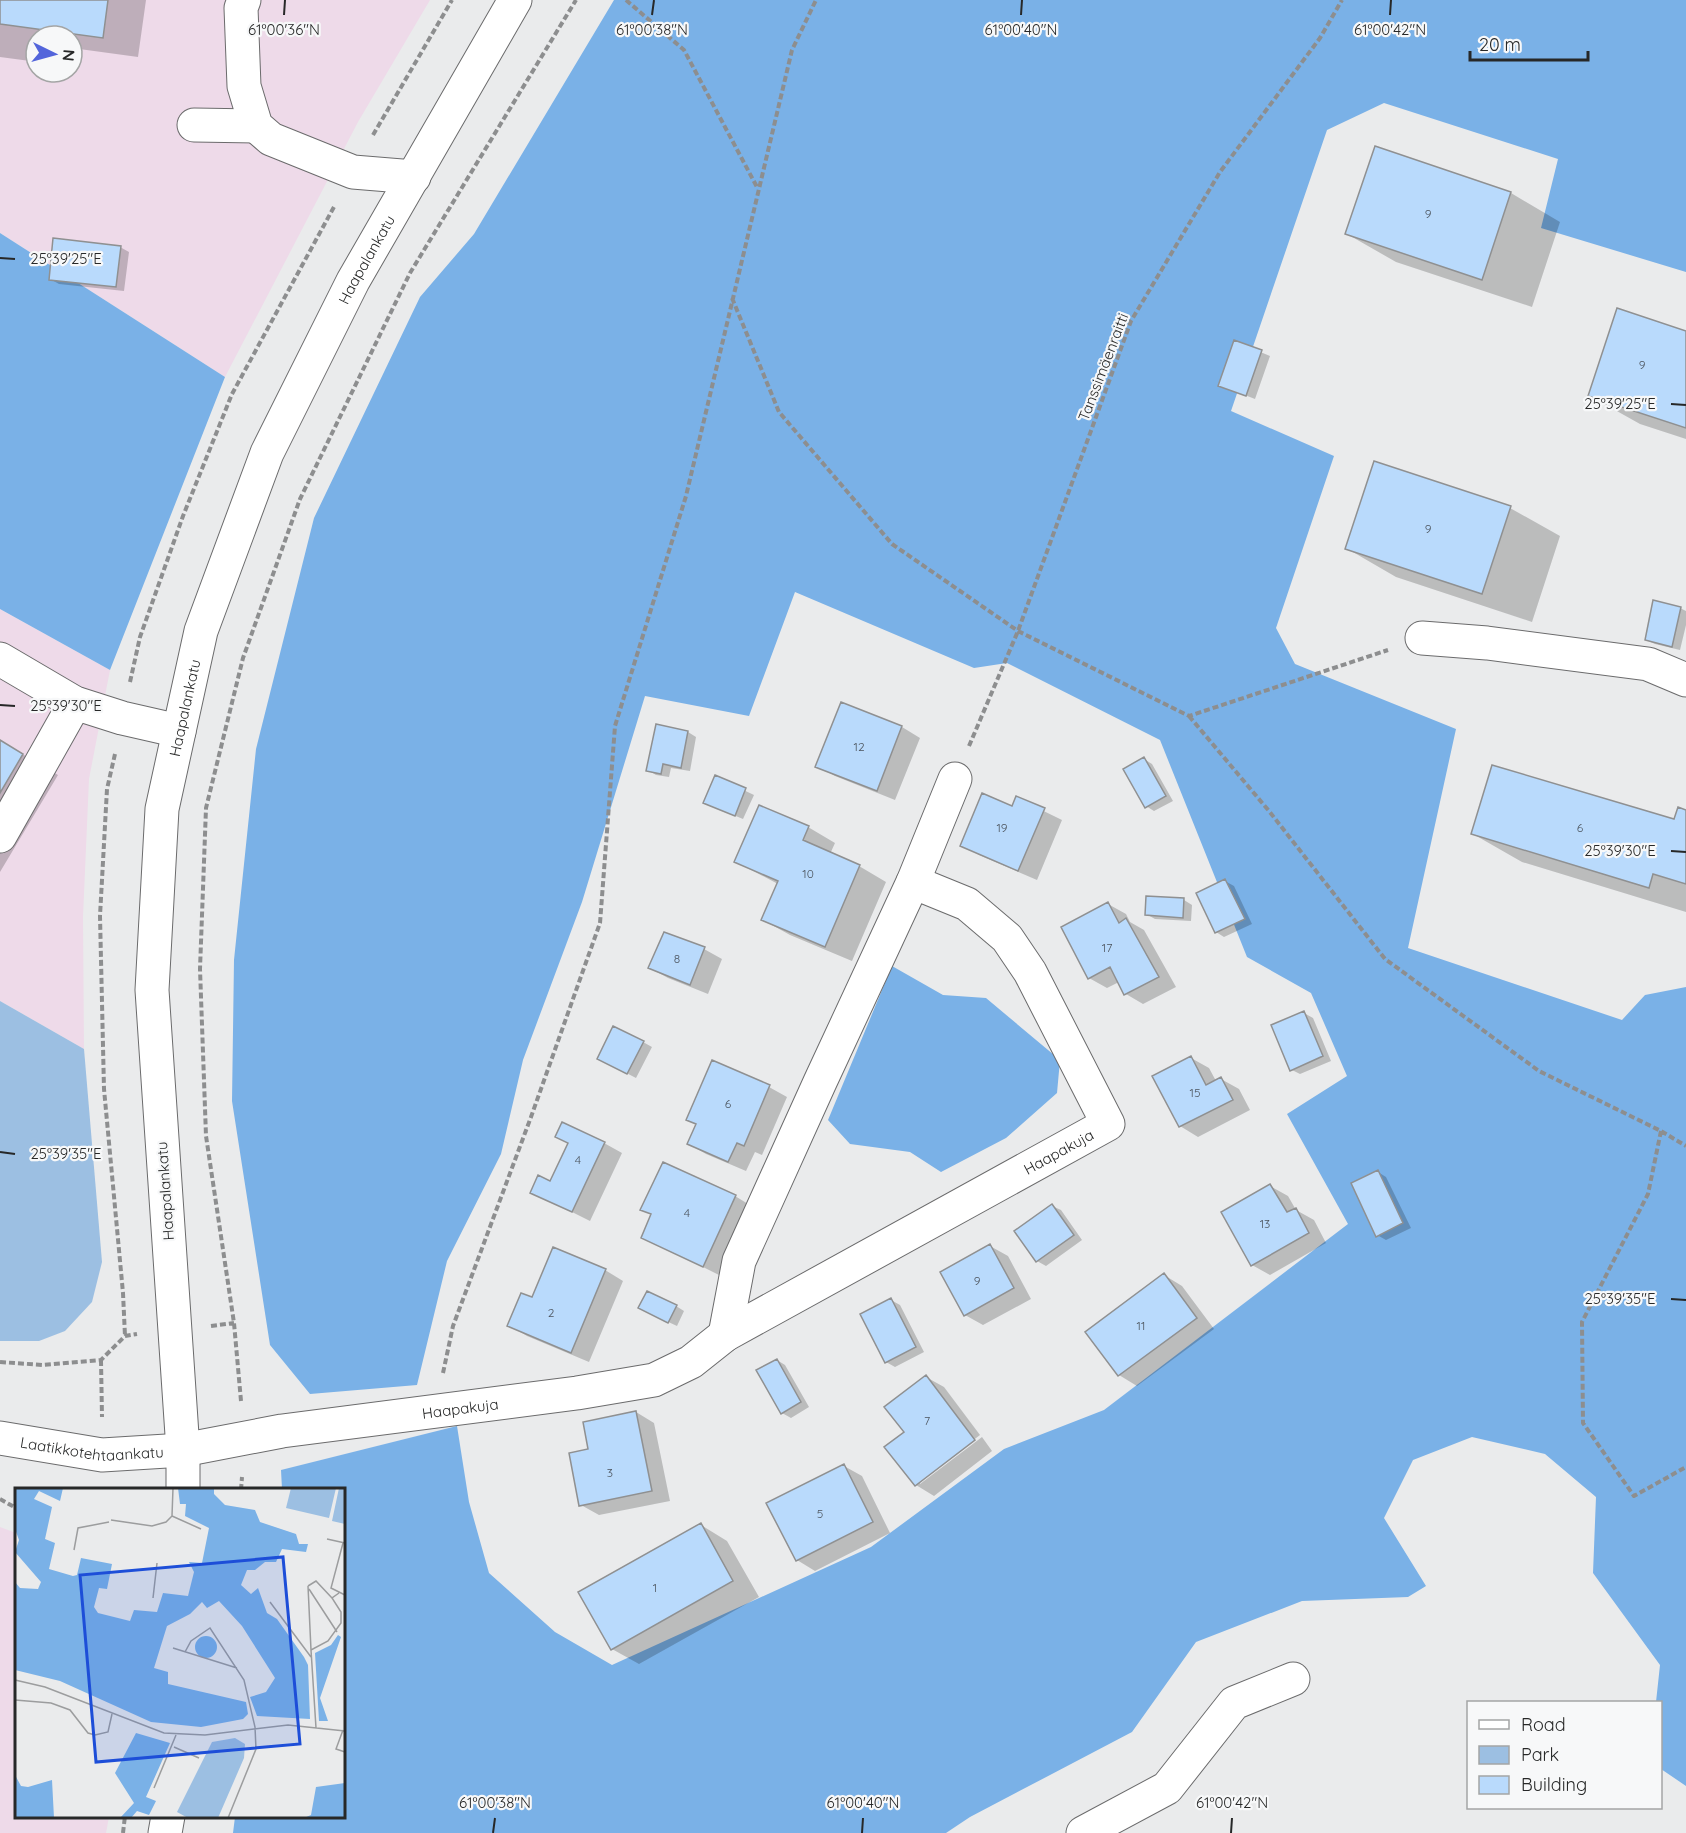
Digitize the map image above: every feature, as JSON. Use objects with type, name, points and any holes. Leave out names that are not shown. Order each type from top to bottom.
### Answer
[{"type":"street","points":[[244,0],[241,8],[244,86],[256,126],[271,139],[353,172],[414,177]]},
{"type":"street","name":"Haapalankatu","points":[[183,1488],[183,1450],[152,990],[162,809],[201,631],[267,453],[353,280],[515,0]]},
{"type":"street","points":[[194,124],[256,126]]},
{"type":"street","points":[[1422,638],[1487,643],[1648,664],[1686,680]]},
{"type":"street","points":[[0,659],[75,703],[122,718],[179,731]]},
{"type":"street","points":[[0,836],[75,703]]},
{"type":"street","points":[[725,1335],[739,1261],[819,1082],[913,882],[955,779]]},
{"type":"street","name":"Haapakuja","points":[[183,1450],[282,1431],[577,1393],[654,1380],[691,1362],[725,1335],[1108,1124],[1030,972],[1007,938],[967,904],[913,882]]},
{"type":"street","name":"Laatikkotehtaankatu","points":[[0,1438],[102,1455],[183,1450]]},
{"type":"street","points":[[1083,1833],[1167,1788],[1234,1703],[1293,1679]]},
{"type":"street","points":[[165,1833],[168,1818]]},
{"type":"path","points":[[245,1438],[234,1323],[206,1136],[200,969],[206,808],[243,658],[300,499],[411,273],[576,0]]},
{"type":"path","points":[[626,0],[684,51],[758,189]]},
{"type":"path","points":[[435,1412],[453,1326],[600,923],[615,726],[686,496],[792,50],[816,0]]},
{"type":"path","name":"Tanssimäenraitti","points":[[955,779],[1018,631],[1131,321],[1220,172],[1320,38],[1342,0]]},
{"type":"path","points":[[732,297],[778,412],[892,544],[1018,631],[1189,716],[1269,811],[1385,959],[1539,1071],[1661,1131],[1686,1146]]},
{"type":"path","points":[[1189,716],[1422,638]]},
{"type":"path","points":[[1661,1131],[1648,1194],[1582,1322],[1583,1423],[1634,1496],[1686,1467]]},
{"type":"path","points":[[0,1362],[44,1365],[101,1360],[125,1336],[234,1323]]},
{"type":"path","points":[[0,1499],[15,1507]]},
{"type":"path","points":[[123,1833],[125,1818]]},
{"type":"shaded area","points":[[0,0],[430,0],[358,122],[225,377],[0,233]]},
{"type":"shaded area","points":[[614,0],[1686,0],[1686,272],[1541,228],[1558,159],[1384,103],[1327,130],[1231,411],[1334,456],[1276,628],[1295,664],[1456,729],[1408,948],[1622,1020],[1645,995],[1686,987],[1686,1786],[1662,1770],[1662,1701],[1656,1701],[1660,1665],[1593,1573],[1596,1497],[1545,1454],[1472,1437],[1413,1460],[1384,1518],[1426,1586],[1408,1597],[1302,1601],[1196,1642],[1132,1732],[970,1817],[946,1833],[233,1833],[235,1818],[345,1818],[345,1488],[282,1488],[281,1470],[457,1426],[469,1502],[489,1573],[555,1632],[612,1665],[871,1547],[1004,1449],[1104,1410],[1348,1224],[1287,1114],[1347,1076],[1311,993],[1247,957],[1160,740],[1007,663],[974,668],[795,592],[749,716],[645,696],[582,902],[523,1060],[501,1154],[447,1261],[417,1385],[310,1394],[270,1345],[232,1101],[234,960],[256,749],[314,518],[420,297],[474,234]]},
{"type":"shaded area","points":[[0,233],[225,377],[110,670],[0,609]]},
{"type":"shaded area","points":[[0,609],[110,670],[89,779],[83,917],[84,1049],[0,1001]]},
{"type":"shaded area","points":[[892,966],[943,995],[986,998],[1060,1060],[1057,1093],[1006,1138],[941,1172],[910,1152],[850,1144],[828,1120]]},
{"type":"shaded area","points":[[0,1527],[15,1533],[15,1818],[109,1818],[106,1833],[0,1833]]},
{"type":"green space","points":[[0,1001],[84,1049],[102,1262],[92,1302],[65,1331],[39,1341],[0,1341]]},
{"type":"building","points":[[0,0],[108,0],[103,38],[84,35],[84,24],[24,24],[24,27],[0,24]]},
{"type":"building","points":[[1375,146],[1511,192],[1482,280],[1345,234]]},
{"type":"building","points":[[53,238],[121,246],[116,287],[49,280]]},
{"type":"building","points":[[1617,308],[1686,331],[1686,428],[1588,396]]},
{"type":"building","points":[[1234,340],[1262,350],[1246,396],[1218,386]]},
{"type":"building","points":[[1374,461],[1511,506],[1482,594],[1345,549]]},
{"type":"building","points":[[1653,600],[1681,607],[1672,647],[1645,640]]},
{"type":"building","points":[[841,702],[902,726],[877,791],[815,767]]},
{"type":"building","points":[[656,724],[688,731],[681,768],[663,764],[661,774],[646,771]]},
{"type":"building","points":[[0,740],[23,754],[0,793]]},
{"type":"building","points":[[1144,757],[1166,796],[1145,808],[1123,769]]},
{"type":"building","points":[[1492,765],[1674,819],[1678,807],[1686,810],[1686,884],[1653,874],[1649,888],[1471,834]]},
{"type":"building","points":[[715,775],[746,788],[735,816],[703,803]]},
{"type":"building","points":[[982,793],[1012,806],[1016,796],[1045,808],[1018,871],[960,846]]},
{"type":"building","points":[[759,805],[809,826],[803,840],[860,865],[825,947],[761,920],[778,881],[734,862]]},
{"type":"building","points":[[1225,879],[1245,919],[1215,933],[1196,893]]},
{"type":"building","points":[[1146,896],[1184,898],[1183,918],[1145,915]]},
{"type":"building","points":[[1108,902],[1119,923],[1126,918],[1159,977],[1124,995],[1110,967],[1088,979],[1061,927]]},
{"type":"building","points":[[664,932],[705,947],[690,985],[648,968]]},
{"type":"building","points":[[1304,1011],[1323,1056],[1290,1071],[1271,1025]]},
{"type":"building","points":[[613,1026],[644,1041],[627,1074],[597,1059]]},
{"type":"building","points":[[1191,1056],[1206,1085],[1221,1077],[1233,1100],[1179,1127],[1152,1076]]},
{"type":"building","points":[[712,1060],[770,1085],[744,1146],[737,1143],[728,1162],[687,1144],[696,1124],[686,1120]]},
{"type":"building","points":[[562,1122],[605,1142],[572,1212],[530,1193],[538,1175],[550,1181],[568,1143],[555,1137]]},
{"type":"building","points":[[663,1162],[736,1195],[703,1267],[641,1238],[651,1214],[640,1210]]},
{"type":"building","points":[[1378,1170],[1403,1223],[1376,1237],[1351,1183]]},
{"type":"building","points":[[1270,1184],[1287,1212],[1296,1208],[1309,1233],[1251,1266],[1221,1212]]},
{"type":"building","points":[[1052,1204],[1074,1235],[1036,1262],[1014,1231]]},
{"type":"building","points":[[990,1244],[1014,1288],[964,1316],[940,1272]]},
{"type":"building","points":[[553,1247],[606,1269],[571,1353],[507,1326],[521,1293],[532,1297]]},
{"type":"building","points":[[1164,1273],[1197,1318],[1118,1376],[1085,1332]]},
{"type":"building","points":[[647,1291],[677,1305],[668,1323],[638,1308]]},
{"type":"building","points":[[891,1298],[916,1347],[885,1363],[860,1314]]},
{"type":"building","points":[[777,1359],[801,1402],[781,1414],[756,1370]]},
{"type":"building","points":[[926,1375],[975,1440],[915,1486],[884,1447],[904,1432],[884,1407]]},
{"type":"building","points":[[636,1411],[652,1491],[579,1506],[569,1453],[588,1449],[583,1422]]},
{"type":"building","points":[[844,1464],[873,1522],[796,1561],[766,1503]]},
{"type":"building","points":[[701,1523],[733,1581],[611,1650],[578,1592]]}]
